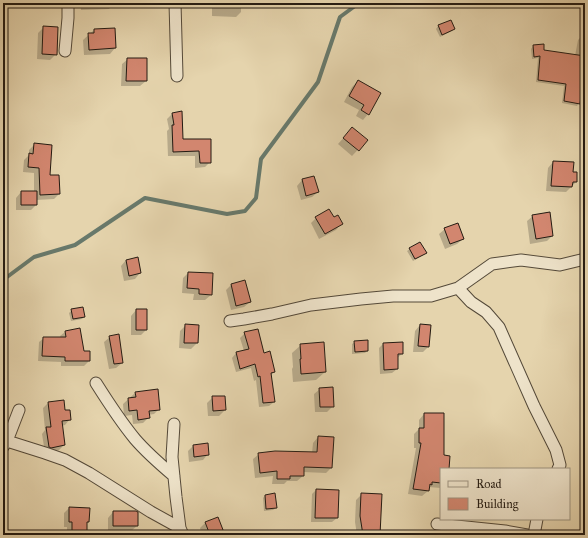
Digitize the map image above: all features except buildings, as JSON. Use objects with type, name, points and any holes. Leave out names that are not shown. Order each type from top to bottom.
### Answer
[{"type":"street","points":[[65,51],[68,3]]},
{"type":"street","points":[[175,3],[177,76]]},
{"type":"street","points":[[230,321],[272,314],[311,305],[393,296],[431,296],[458,288],[492,264],[521,260],[560,265],[585,259]]},
{"type":"street","points":[[458,288],[471,302],[486,312],[499,327],[534,406],[556,450],[560,465],[558,468]]},
{"type":"street","points":[[96,383],[113,410],[136,440],[154,459],[174,476]]},
{"type":"street","points":[[19,410],[5,444],[65,460],[89,473],[182,531]]},
{"type":"street","points":[[174,424],[172,457],[182,531]]},
{"type":"street","points":[[534,535],[537,520]]},
{"type":"street","points":[[437,524],[505,531],[527,535]]},
{"type":"waterway","points":[[3,280],[34,257],[75,245],[145,198],[227,214],[245,211],[256,198],[261,159],[318,82],[340,17],[359,3]]}]
